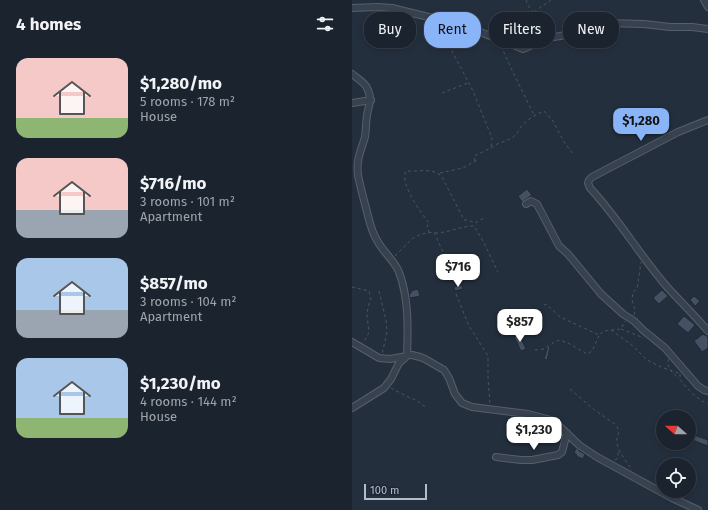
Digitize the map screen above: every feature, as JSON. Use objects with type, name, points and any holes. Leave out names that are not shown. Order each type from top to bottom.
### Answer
[{"type":"street","points":[[704,0],[708,7]]},
{"type":"street","points":[[354,6],[392,8],[465,26],[489,36]]},
{"type":"street","points":[[555,38],[584,32],[606,23],[644,24],[708,29]]},
{"type":"street","points":[[352,74],[366,86],[371,100],[365,134],[357,161],[358,175],[363,198],[375,237],[380,246],[396,266],[400,277],[405,296],[407,332],[407,356],[399,363],[387,385],[379,392],[352,408]]},
{"type":"street","points":[[352,103],[371,100]]},
{"type":"street","points":[[708,120],[678,132],[592,177],[588,182],[588,186],[610,212],[668,288],[708,331]]},
{"type":"street","points":[[526,204],[531,201],[537,204],[559,246],[568,254],[602,294],[623,314],[665,348],[698,386],[708,391]]},
{"type":"street","points":[[352,342],[381,358],[390,359],[412,355],[425,359],[444,370],[449,378],[455,394],[462,403],[472,407],[528,414],[551,420],[558,424],[579,445],[597,457],[672,498],[698,510]]},
{"type":"street","points":[[496,457],[532,460],[558,455],[562,452],[567,434]]},
{"type":"path","points":[[526,0],[534,12],[551,0]]},
{"type":"path","points":[[450,48],[473,91],[492,138],[491,148]]},
{"type":"path","points":[[502,48],[510,68],[534,116]]},
{"type":"path","points":[[442,93],[468,82]]},
{"type":"path","points":[[475,161],[474,156],[512,138],[519,132],[521,127],[537,113],[544,111],[553,121],[564,142],[574,155]]},
{"type":"path","points":[[429,233],[427,226],[429,223],[408,189],[404,175],[406,171],[429,171],[439,173],[463,168],[479,159]]},
{"type":"path","points":[[439,173],[464,220],[475,223],[486,217]]},
{"type":"path","points":[[392,260],[413,238],[421,234],[441,233],[462,227],[474,226],[498,272]]},
{"type":"path","points":[[434,233],[457,283]]},
{"type":"path","points":[[621,329],[626,319],[632,318],[635,314],[635,306],[632,299],[633,292],[638,289],[643,256]]},
{"type":"path","points":[[352,287],[369,291],[371,299],[367,315],[370,332],[359,346]]},
{"type":"path","points":[[379,291],[386,320],[387,332],[381,358]]},
{"type":"path","points":[[456,294],[469,326],[488,356],[490,409]]},
{"type":"path","points":[[544,305],[546,304],[560,317],[599,335]]},
{"type":"path","points":[[535,350],[544,349],[560,340],[588,354],[592,351],[599,335],[604,331],[621,329],[648,340]]},
{"type":"path","points":[[611,330],[633,346],[648,360],[670,371],[680,374],[680,379]]},
{"type":"path","points":[[670,355],[667,363],[670,371],[698,398],[708,404]]},
{"type":"path","points":[[387,385],[416,400],[427,408]]},
{"type":"path","points":[[570,388],[592,408],[616,425],[619,433],[616,443],[634,472],[634,477]]},
{"type":"path","points":[[609,463],[616,459],[619,450]]},
{"type":"building","points":[[527,189],[532,195],[522,202],[518,196]]},
{"type":"building","points":[[462,285],[463,289],[455,291],[454,287]]},
{"type":"building","points":[[418,289],[420,296],[410,298],[409,294],[411,291]]},
{"type":"building","points":[[662,290],[668,296],[659,304],[653,298]]},
{"type":"building","points":[[694,296],[700,301],[695,306],[690,300]]},
{"type":"building","points":[[684,316],[695,325],[688,333],[677,324]]},
{"type":"building","points":[[519,334],[526,349],[521,351],[514,337]]},
{"type":"building","points":[[703,334],[708,338],[708,348],[702,352],[694,341]]},
{"type":"building","points":[[548,346],[550,347],[547,360],[544,359]]},
{"type":"building","points":[[696,436],[708,440],[708,446],[696,442]]},
{"type":"building","points":[[576,448],[585,454],[583,459],[576,456],[577,455],[574,453]]}]
